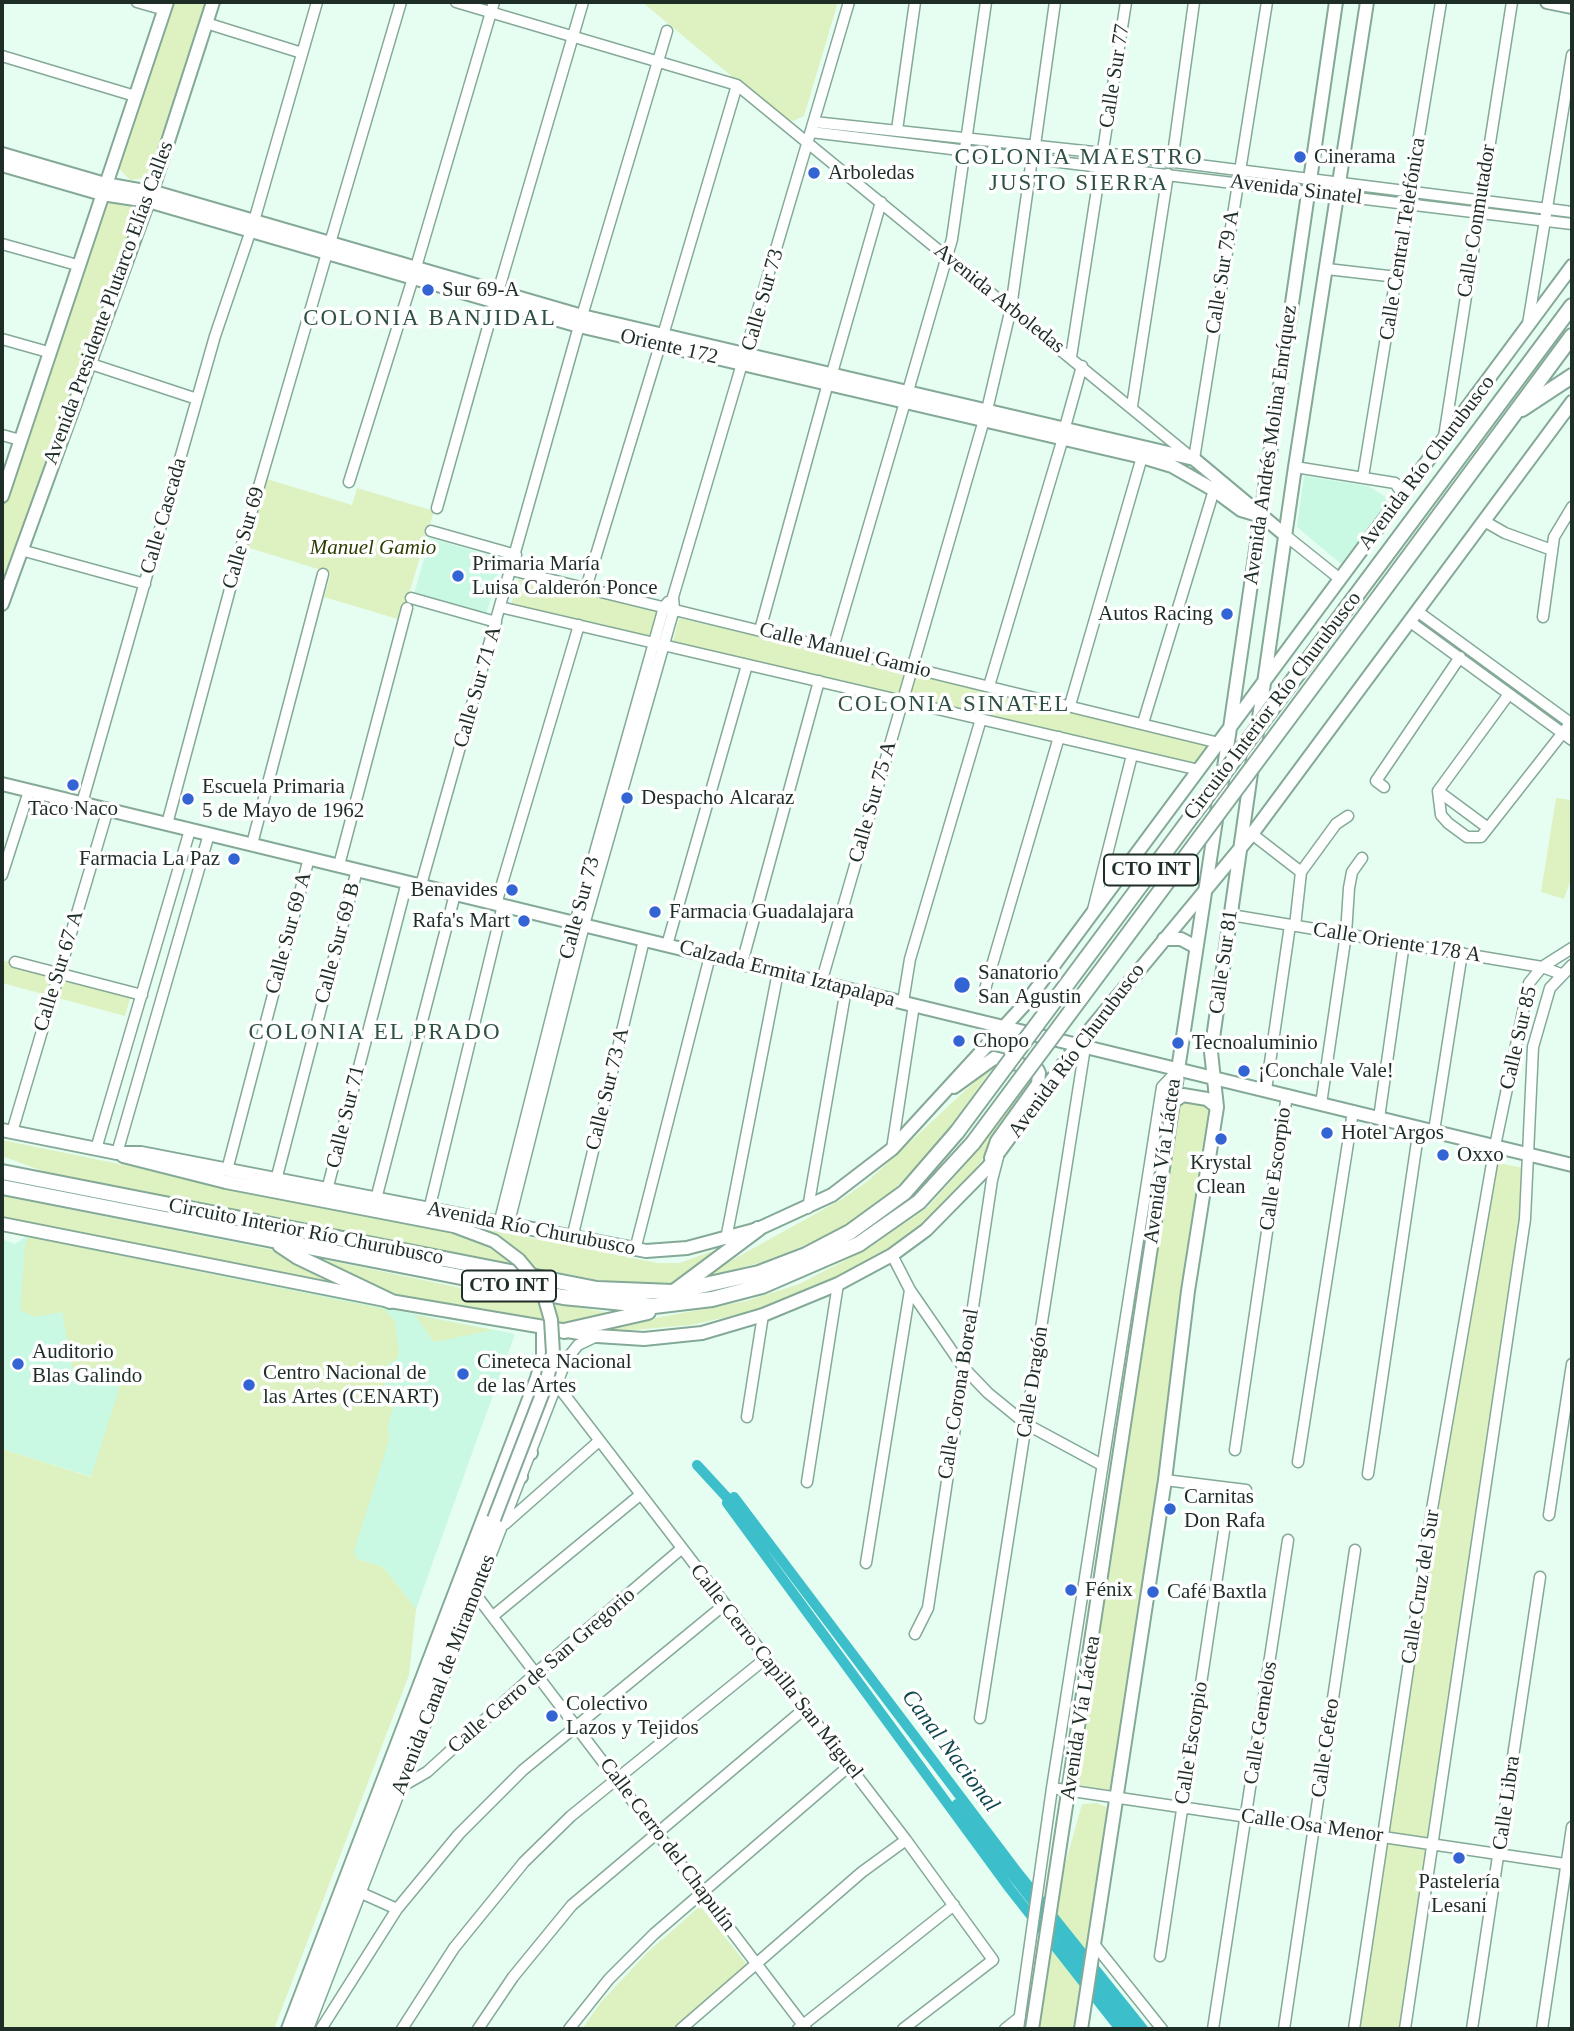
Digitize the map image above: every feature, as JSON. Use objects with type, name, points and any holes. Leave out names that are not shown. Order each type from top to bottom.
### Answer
[{"type":"highway","name":"Circuito Interior Río Churubusco","points":[[2,1187],[583,1300],[635,1306],[672,1299],[759,1273],[829,1244],[905,1192],[957,1132],[1572,306]]},
{"type":"highway","name":"Circuito Interior Río Churubusco","points":[[2,1172],[597,1289],[672,1299],[712,1299],[761,1286],[859,1244],[919,1202],[973,1143],[1572,336]]},
{"type":"highway","points":[[1515,414],[1572,376]]},
{"type":"highway","points":[[2,1164],[38,1179]]},
{"type":"highway","points":[[564,1331],[672,1299],[758,1229]]},
{"type":"highway","points":[[273,1241],[298,1257],[390,1301]]},
{"type":"main road","name":"Avenida Presidente Plutarco Elías Calles","points":[[2,604],[150,196],[213,2]]},
{"type":"main road","name":"Avenida Andrés Molina Enríquez","points":[[1205,889],[1336,2]]},
{"type":"main road","name":"Avenida Andrés Molina Enríquez","points":[[1241,846],[1295,467],[1367,2]]},
{"type":"main road","points":[[1547,2],[1572,7]]},
{"type":"main road","name":"Avenida Presidente Plutarco Elías Calles","points":[[2,496],[77,265],[166,6]]},
{"type":"main road","points":[[2,154],[104,189]]},
{"type":"main road","points":[[2,165],[104,189]]},
{"type":"main road","name":"Oriente 172","points":[[104,189],[150,196],[580,321],[985,415],[1194,459]]},
{"type":"main road","name":"Avenida Río Churubusco","points":[[226,1176],[276,1180],[635,1250],[687,1248],[758,1229],[808,1208],[855,1180],[892,1149],[1025,1004],[1572,266]]},
{"type":"main road","name":"Avenida Río Churubusco","points":[[2,1224],[390,1301],[597,1336],[645,1339],[682,1336],[727,1327],[838,1284],[892,1255],[940,1219],[1000,1153],[1164,939],[1252,834],[1572,402]]},
{"type":"main road","name":"Oriente 172","points":[[1064,432],[1172,466],[1193,477]]},
{"type":"main road","name":"Avenida Arboledas","points":[[1194,459],[1285,535]]},
{"type":"main road","name":"Avenida Arboledas","points":[[1193,477],[1241,510],[1260,516]]},
{"type":"main road","name":"Calzada Ermita Iztapalapa","points":[[2,784],[1572,1165]]},
{"type":"main road","name":"Calle Sur 81","points":[[1215,1078],[1211,1052],[1241,846]]},
{"type":"main road","name":"Calle Sur 81","points":[[1178,1069],[1205,889]]},
{"type":"main road","points":[[1164,939],[1181,939],[1196,947]]},
{"type":"main road","points":[[934,1102],[994,1058],[1037,1069],[1038,1084],[997,1141],[988,1167]]},
{"type":"main road","name":"Avenida Vía Láctea","points":[[1032,2029],[1071,1791],[1178,1069]]},
{"type":"main road","name":"Avenida Vía Láctea","points":[[1084,2026],[1086,1994],[1165,1480],[1188,1291],[1217,1107],[1215,1078]]},
{"type":"main road","points":[[1173,1102],[1183,1095],[1207,1099],[1217,1107]]},
{"type":"main road","points":[[7,1131],[117,1153],[141,1162],[226,1176],[464,1229],[503,1247],[527,1268],[548,1309],[553,1342],[551,1363],[498,1523]]},
{"type":"main road","name":"Avenida Canal de Miramontes","points":[[288,2029],[543,1357],[543,1327]]},
{"type":"main road","points":[[511,1444],[513,1453],[518,1457],[526,1457],[531,1453]]},
{"type":"main road","points":[[503,1465],[516,1465],[521,1478]]},
{"type":"main road","name":"Avenida Canal de Miramontes","points":[[311,2028],[449,1640],[498,1523]]},
{"type":"main road","points":[[449,1640],[468,1612]]},
{"type":"street","points":[[137,2],[166,6]]},
{"type":"street","name":"Calle Cascada","points":[[82,803],[197,399],[252,225],[317,2]]},
{"type":"street","name":"Calle Sur 69","points":[[167,824],[241,548],[401,2]]},
{"type":"street","points":[[456,2],[492,7],[573,36],[737,85],[586,588]]},
{"type":"street","points":[[437,508],[583,2]]},
{"type":"street","name":"Calle Sur 73","points":[[504,1225],[580,924],[669,608],[745,360],[849,2]]},
{"type":"street","points":[[897,130],[915,2]]},
{"type":"street","points":[[833,648],[948,257],[986,2]]},
{"type":"street","points":[[1035,145],[1055,2]]},
{"type":"street","name":"Calle Sur 77","points":[[1071,357],[1126,2]]},
{"type":"street","points":[[1171,162],[1194,2]]},
{"type":"street","name":"Calle Sur 79 A","points":[[1194,459],[1267,2]]},
{"type":"street","name":"Calle Central Telefónica","points":[[1363,477],[1441,2]]},
{"type":"street","name":"Calle Conmutador","points":[[1443,440],[1512,2]]},
{"type":"street","points":[[349,482],[415,273],[492,7]]},
{"type":"street","points":[[206,23],[302,53]]},
{"type":"street","name":"Calle Sur 71 A","points":[[421,885],[580,321],[667,31]]},
{"type":"street","points":[[1527,327],[1572,55]]},
{"type":"street","points":[[2,56],[135,96]]},
{"type":"street","name":"Avenida Arboledas","points":[[737,85],[807,146],[881,202],[1194,459]]},
{"type":"street","name":"Avenida Sinatel","points":[[814,122],[966,137],[1238,171],[1409,204],[1572,224]]},
{"type":"street","name":"Avenida Sinatel","points":[[811,132],[1237,183],[1309,186]]},
{"type":"street","name":"Calle Sur 75 A","points":[[821,983],[985,415],[1011,308],[1032,158]]},
{"type":"street","points":[[1132,406],[1168,174]]},
{"type":"street","name":"Avenida Sinatel","points":[[1338,190],[1411,192],[1572,212]]},
{"type":"street","points":[[760,630],[881,202]]},
{"type":"street","points":[[2,244],[77,265]]},
{"type":"street","points":[[1327,269],[1396,278]]},
{"type":"street","points":[[2,339],[48,352]]},
{"type":"street","points":[[88,363],[197,399]]},
{"type":"street","points":[[989,686],[1082,366]]},
{"type":"street","points":[[2,435],[20,440]]},
{"type":"street","points":[[1070,705],[1142,457]]},
{"type":"street","points":[[1295,467],[1395,483],[1403,495]]},
{"type":"street","points":[[1143,723],[1214,489]]},
{"type":"street","points":[[1543,617],[1557,528],[1572,507]]},
{"type":"street","points":[[1484,521],[1505,533],[1552,550]]},
{"type":"street","points":[[431,531],[516,555]]},
{"type":"street","name":"Avenida Arboledas","points":[[1285,535],[1340,579]]},
{"type":"street","points":[[21,550],[145,584]]},
{"type":"street","name":"Calle Manuel Gamio","points":[[511,570],[1219,743]]},
{"type":"street","points":[[252,844],[323,573]]},
{"type":"street","points":[[338,865],[409,603],[496,622]]},
{"type":"street","name":"Calle Manuel Gamio","points":[[500,607],[1199,770]]},
{"type":"street","points":[[1413,616],[1460,657],[1568,737]]},
{"type":"street","points":[[1413,616],[1572,723],[1568,737],[1481,837],[1473,839],[1461,834],[1441,815],[1438,792],[1509,694]]},
{"type":"street","points":[[429,1210],[500,904],[579,625]]},
{"type":"street","points":[[1384,787],[1376,781],[1460,657]]},
{"type":"street","points":[[667,945],[747,664]]},
{"type":"street","points":[[742,963],[819,681]]},
{"type":"street","points":[[892,1149],[909,1004],[910,959],[981,719]]},
{"type":"street","points":[[983,996],[1059,737]]},
{"type":"street","points":[[1092,912],[1132,755]]},
{"type":"street","points":[[2,875],[29,790]]},
{"type":"street","points":[[1438,792],[1488,828]]},
{"type":"street","name":"Calle Sur 67 A","points":[[7,1131],[59,973],[108,809]]},
{"type":"street","points":[[1266,1090],[1301,872],[1336,824],[1348,816]]},
{"type":"street","points":[[96,1149],[190,830]]},
{"type":"street","points":[[117,1153],[209,834]]},
{"type":"street","points":[[1252,834],[1301,872]]},
{"type":"street","name":"Calle Sur 69 A","points":[[226,1176],[309,858]]},
{"type":"street","points":[[1321,1104],[1346,934],[1349,888],[1352,872],[1362,858]]},
{"type":"street","name":"Calle Sur 69 B","points":[[276,1180],[357,870]]},
{"type":"street","name":"Calle Sur 71","points":[[327,1190],[407,882]]},
{"type":"street","points":[[376,1199],[455,894]]},
{"type":"street","name":"Calle Oriente 178 A","points":[[1231,915],[1542,967],[1561,975]]},
{"type":"street","name":"Calle Sur 73 A","points":[[572,1238],[644,940]]},
{"type":"street","points":[[1379,1118],[1404,943]]},
{"type":"street","name":"Calle Sur 85","points":[[1495,1146],[1527,989],[1542,967],[1570,952]]},
{"type":"street","points":[[1434,1131],[1462,953]]},
{"type":"street","points":[[635,1250],[710,956]]},
{"type":"street","points":[[15,962],[142,995]]},
{"type":"street","name":"Calle Sur 85","points":[[1530,1154],[1533,1047],[1546,996],[1572,965]]},
{"type":"street","points":[[726,1239],[778,972]]},
{"type":"street","points":[[808,1208],[846,989]]},
{"type":"street","name":"Calle Dragón","points":[[980,1718],[1081,1046]]},
{"type":"street","name":"Avenida Vía Láctea","points":[[1018,2029],[1052,1788],[1162,1087],[1178,1069]]},
{"type":"street","name":"Calle Escorpio","points":[[1235,1450],[1287,1096]]},
{"type":"street","points":[[1298,1462],[1353,1111]]},
{"type":"street","points":[[1368,1474],[1419,1128]]},
{"type":"street","name":"Calle Cruz del Sur","points":[[1354,2029],[1432,1509],[1495,1146]]},
{"type":"street","name":"Calle Corona Boreal","points":[[915,1634],[928,1608],[992,1180],[1000,1153]]},
{"type":"street","points":[[1405,2029],[1521,1247],[1530,1154]]},
{"type":"street","points":[[892,1255],[910,1290],[963,1367],[988,1393],[1026,1424],[1102,1465]]},
{"type":"street","points":[[807,1482],[838,1284]]},
{"type":"street","points":[[866,1563],[910,1290]]},
{"type":"street","points":[[747,1417],[763,1315]]},
{"type":"street","name":"Avenida Canal de Miramontes","points":[[311,2028],[359,1892],[476,1595],[498,1523],[521,1478],[570,1354],[597,1336]]},
{"type":"street","points":[[1549,1515],[1572,1364]]},
{"type":"street","name":"Calle Cerro Capilla San Miguel","points":[[556,1385],[803,1710],[906,1840],[993,1960],[903,2029]]},
{"type":"street","points":[[498,1523],[599,1441]]},
{"type":"street","points":[[1165,1480],[1246,1490]]},
{"type":"street","points":[[493,1616],[640,1494]]},
{"type":"street","name":"Calle Escorpio","points":[[1160,1956],[1224,1531]]},
{"type":"street","name":"Calle Gemelos","points":[[1213,2029],[1288,1540]]},
{"type":"street","name":"Calle Cerro de San Gregorio","points":[[399,1788],[432,1768],[536,1673],[681,1549]]},
{"type":"street","name":"Calle Cefeo","points":[[1284,2029],[1355,1550]]},
{"type":"street","name":"Calle Libra","points":[[1472,2029],[1540,1577]]},
{"type":"street","name":"Calle Cerro del Chapulín","points":[[476,1595],[757,1964],[802,2028]]},
{"type":"street","points":[[311,2028],[354,1979],[397,1909],[459,1834],[523,1770],[724,1605]]},
{"type":"street","points":[[402,2029],[454,1948],[489,1901],[571,1816],[765,1659]]},
{"type":"street","points":[[478,2029],[513,1977],[572,1905],[656,1831],[803,1710]]},
{"type":"street","points":[[411,1761],[432,1768]]},
{"type":"street","points":[[569,2029],[608,1979],[654,1934],[848,1767]]},
{"type":"street","name":"Calle Osa Menor","points":[[1052,1788],[1569,1864]]},
{"type":"street","points":[[1542,2029],[1569,1864],[1572,1827]]},
{"type":"street","points":[[681,2029],[862,1872],[906,1840]]},
{"type":"street","points":[[359,1892],[397,1909]]},
{"type":"street","points":[[802,2028],[954,1905]]},
{"type":"street","points":[[1093,1948],[1162,2029]]},
{"type":"street","points":[[338,1982],[354,1979]]},
{"type":"street","points":[[1005,2029],[1020,2017]]},
{"type":"shaded area","points":[[1304,476],[1368,486],[1389,499],[1341,564],[1297,527]]},
{"type":"shaded area","name":"Primaria María Luisa Calderón Ponce","points":[[430,538],[502,559],[486,615],[414,594]]},
{"type":"shaded area","name":"Centro Nacional de las Artes (CENART)","points":[[26,1237],[515,1334],[416,1609],[383,1567],[2,1449],[2,1239],[15,1244]]},
{"type":"green space","points":[[170,2],[208,2],[148,178],[130,180],[116,165]]},
{"type":"green space","points":[[642,2],[838,2],[804,116],[793,121],[782,118]]},
{"type":"green space","points":[[105,200],[132,205],[137,208],[137,215],[2,596],[2,505],[101,202]]},
{"type":"green space","name":"Manuel Gamio","points":[[267,479],[352,505],[357,488],[434,511],[401,620],[324,597],[331,573],[246,547]]},
{"type":"green space","points":[[520,576],[661,610],[652,638],[511,605]]},
{"type":"green space","points":[[679,618],[1209,743],[1195,768],[673,641]]},
{"type":"green space","points":[[1556,798],[1572,800],[1572,877],[1564,899],[1541,892]]},
{"type":"green space","points":[[2,960],[131,995],[125,1016],[2,983]]},
{"type":"green space","points":[[998,1060],[939,1143],[882,1202],[827,1236],[763,1262],[698,1279],[842,1199],[868,1181]]},
{"type":"green space","points":[[1033,1075],[1034,1084],[989,1143],[979,1167],[935,1217],[875,1260],[803,1295],[749,1312],[691,1325],[609,1332],[591,1330],[746,1301],[799,1284],[869,1248],[928,1207],[967,1163]]},
{"type":"green space","points":[[1186,1100],[1207,1103],[1212,1114],[1117,1791],[1077,1785],[1178,1109]]},
{"type":"green space","points":[[2,1140],[453,1232],[455,1223],[658,1263],[680,1263],[718,1249],[671,1284],[645,1286],[609,1282],[56,1176],[2,1156]]},
{"type":"green space","points":[[1494,1162],[1528,1169],[1402,2029],[1357,2029],[1386,1825]]},
{"type":"green space","points":[[2,1196],[273,1250],[344,1286],[2,1217]]},
{"type":"green space","points":[[29,1237],[384,1309],[395,1321],[399,1353],[397,1359],[388,1364],[382,1376],[393,1407],[388,1426],[389,1440],[354,1551],[357,1559],[383,1567],[416,1609],[409,1675],[274,2029],[2,2029],[2,1449],[91,1477],[125,1370],[109,1366],[73,1370],[62,1312],[34,1317],[20,1310],[25,1245]]},
{"type":"green space","points":[[303,1255],[471,1290],[618,1314],[563,1324],[398,1295],[372,1287]]},
{"type":"green space","points":[[415,1315],[493,1330],[434,1342]]},
{"type":"green space","points":[[1097,1803],[1111,1809],[1074,2029],[1039,2029],[1063,1872],[1082,1804]]},
{"type":"green space","points":[[700,1906],[749,1967],[678,2029],[582,2029],[601,2002],[648,1952]]},
{"type":"waterway","name":"Canal Nacional","points":[[697,1465],[732,1503]]},
{"type":"waterway","name":"Canal Nacional","points":[[1120,2029],[1010,1889],[727,1503],[734,1497],[1018,1873],[1143,2029]]},
{"type":"waterway","name":"Canal Nacional","points":[[957,1804],[1132,2029]]},
{"type":"place","name":"Cinerama","points":[[1300,157]]},
{"type":"place","name":"Arboledas","points":[[814,173]]},
{"type":"place","name":"Sur 69-A","points":[[428,290]]},
{"type":"place","name":"Primaria María Luisa Calderón Ponce","points":[[458,576]]},
{"type":"place","name":"Autos Racing","points":[[1227,614]]},
{"type":"place","name":"Taco Naco","points":[[73,785]]},
{"type":"place","name":"Despacho Alcaraz","points":[[627,798]]},
{"type":"place","name":"Escuela Primaria 5 de Mayo de 1962","points":[[188,799]]},
{"type":"place","name":"Farmacia La Paz","points":[[234,859]]},
{"type":"place","name":"Benavides","points":[[512,890]]},
{"type":"place","name":"Farmacia Guadalajara","points":[[655,912]]},
{"type":"place","name":"Rafa's Mart","points":[[524,921]]},
{"type":"place","name":"Sanatorio San Agustin","points":[[962,985]]},
{"type":"place","name":"Chopo","points":[[959,1041]]},
{"type":"place","name":"Tecnoaluminio","points":[[1178,1043]]},
{"type":"place","name":"¡Conchale Vale!","points":[[1244,1071]]},
{"type":"place","name":"Hotel Argos","points":[[1327,1133]]},
{"type":"place","name":"Krystal Clean","points":[[1221,1139]]},
{"type":"place","name":"Oxxo","points":[[1443,1155]]},
{"type":"place","name":"Auditorio Blas Galindo","points":[[18,1364]]},
{"type":"place","name":"Cineteca Nacional de las Artes","points":[[463,1374]]},
{"type":"place","name":"Centro Nacional de las Artes (CENART)","points":[[249,1385]]},
{"type":"place","name":"Carnitas Don Rafa","points":[[1170,1509]]},
{"type":"place","name":"Fénix","points":[[1071,1590]]},
{"type":"place","name":"Café Baxtla","points":[[1153,1592]]},
{"type":"place","name":"Colectivo Lazos y Tejidos","points":[[552,1716]]},
{"type":"place","name":"Pastelería Lesani","points":[[1459,1858]]},
{"type":"district","name":"COLONIA MAESTRO JUSTO SIERRA","points":[[1079,171]]},
{"type":"district","name":"COLONIA BANJIDAL","points":[[430,319]]},
{"type":"district","name":"COLONIA SINATEL","points":[[954,705]]},
{"type":"district","name":"COLONIA EL PRADO","points":[[375,1033]]}]
